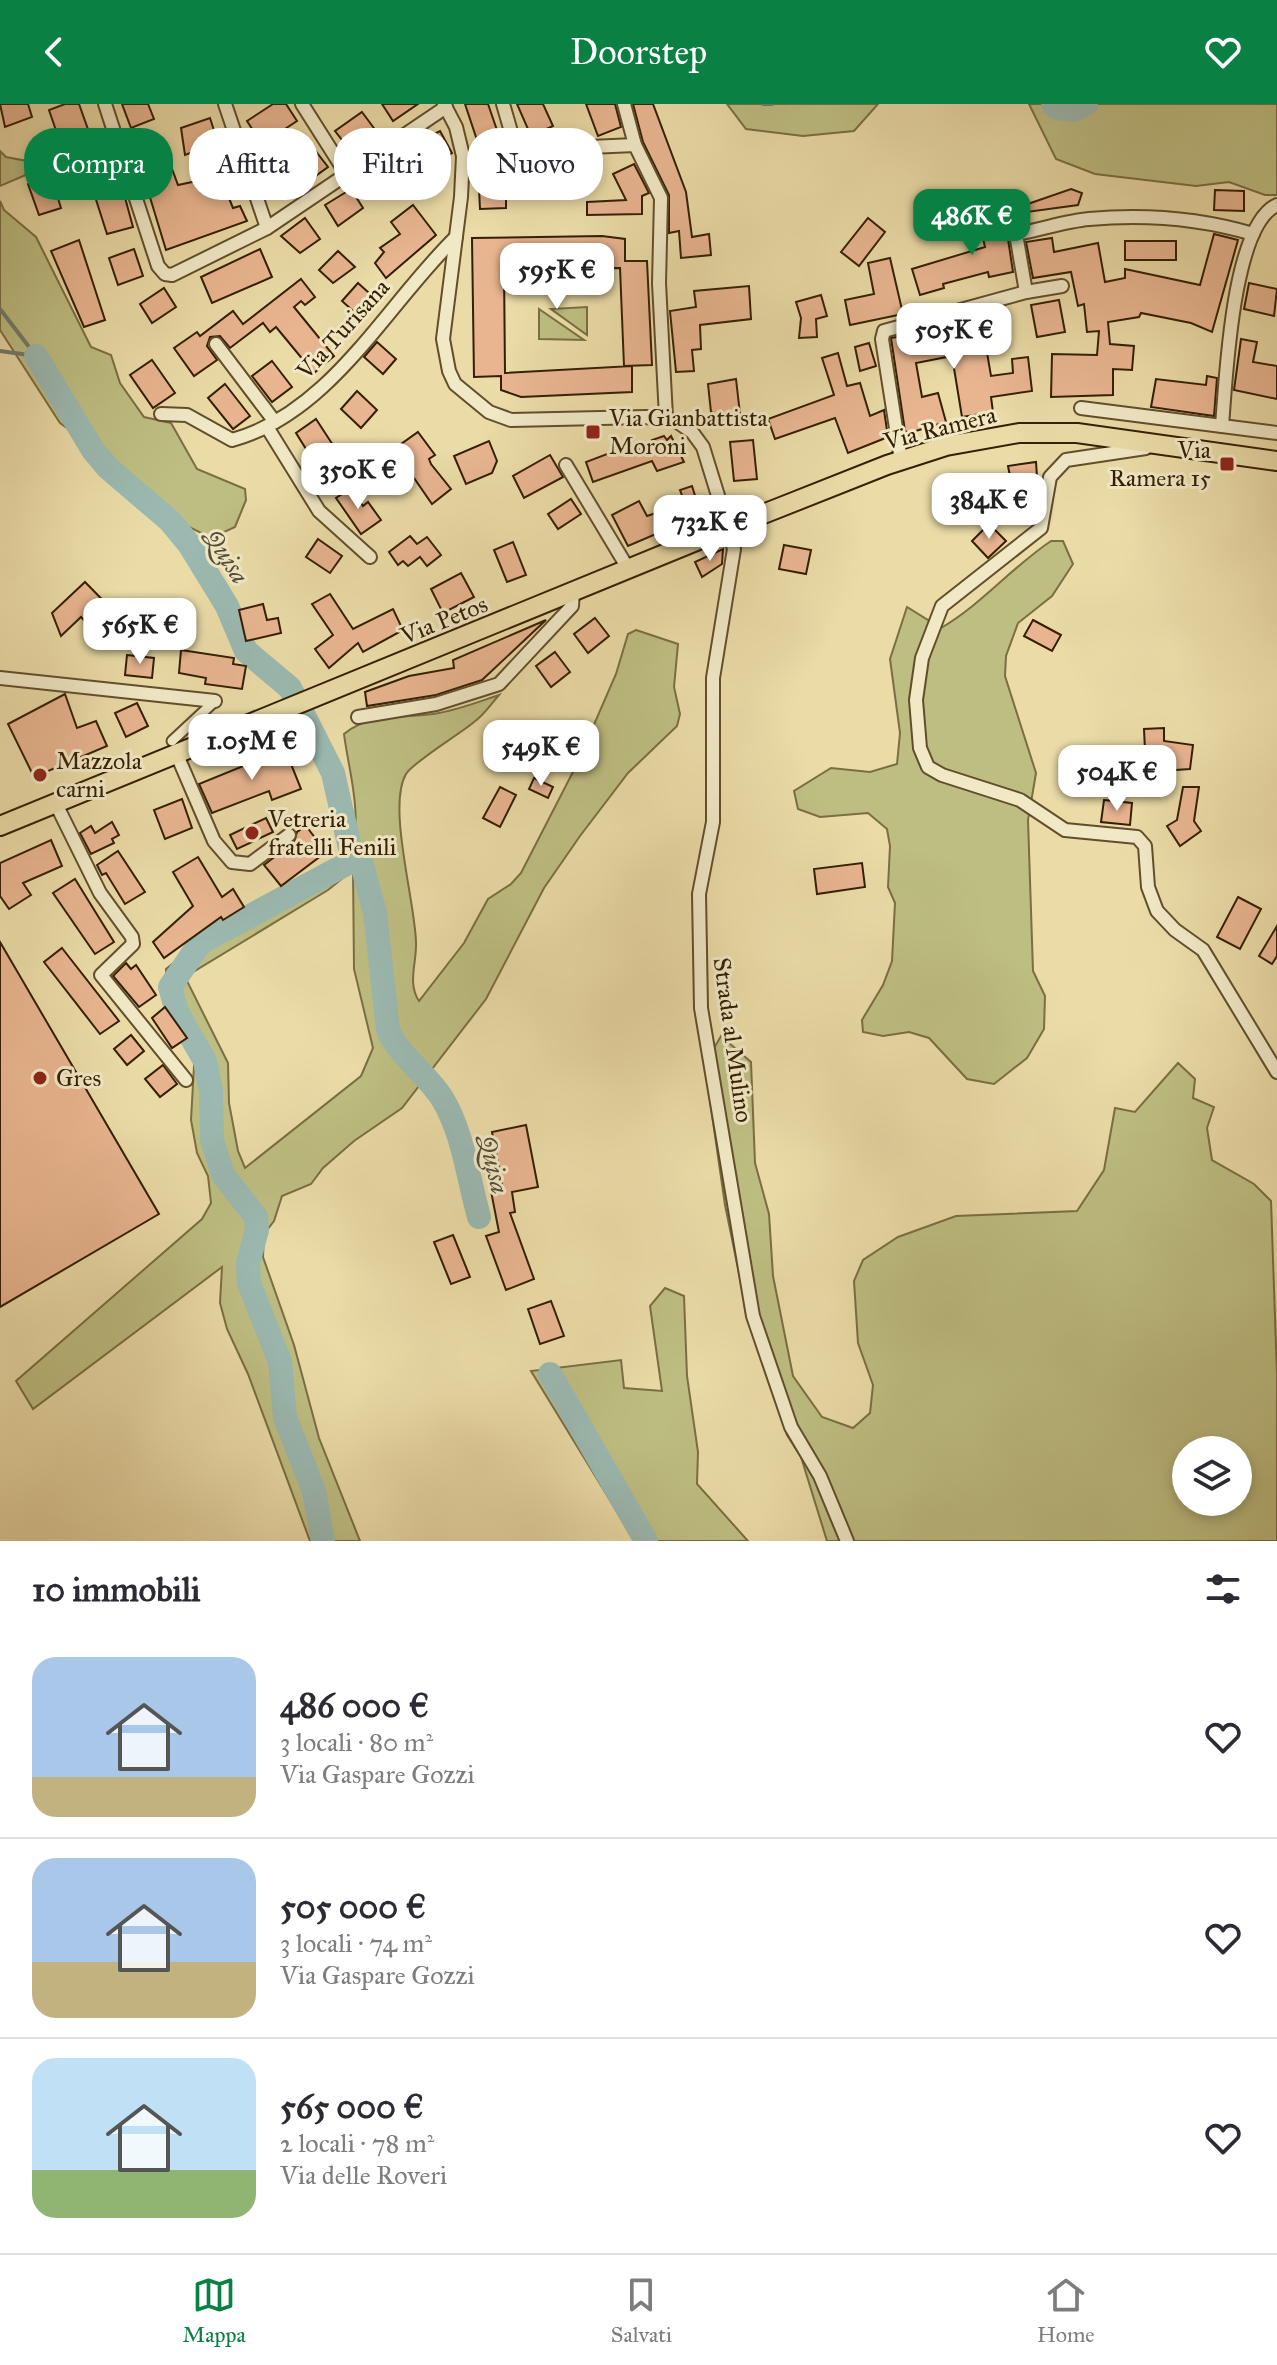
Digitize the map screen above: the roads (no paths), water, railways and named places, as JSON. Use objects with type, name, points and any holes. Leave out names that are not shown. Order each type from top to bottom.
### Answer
[{"type":"main road","name":"Via Ramera","points":[[728,528],[901,460],[970,441],[1043,432],[1115,436],[1277,461]]},
{"type":"main road","name":"Via Petos","points":[[0,826],[56,804],[174,748],[320,697],[728,528]]},
{"type":"street","points":[[105,104],[158,266],[165,274],[172,275],[267,228],[334,184]]},
{"type":"street","points":[[225,104],[267,228]]},
{"type":"street","points":[[302,104],[334,154]]},
{"type":"street","points":[[503,104],[514,142],[523,150],[635,145]]},
{"type":"street","points":[[413,128],[445,105],[456,127],[463,156],[443,339],[449,371],[470,399],[489,412],[511,420],[666,417],[659,283],[661,198],[635,145],[624,104]]},
{"type":"street","points":[[1222,426],[1229,347],[1245,256],[1261,215],[1277,205]]},
{"type":"street","points":[[1026,292],[1016,234],[1087,219],[1157,217],[1209,221],[1253,234]]},
{"type":"street","name":"Via Turisana","points":[[161,414],[187,415],[232,440],[271,424],[318,391],[456,237]]},
{"type":"street","points":[[901,460],[882,339],[884,331],[1026,292],[1062,286]]},
{"type":"street","points":[[216,344],[271,424],[319,511],[370,557]]},
{"type":"street","points":[[1081,408],[1277,433]]},
{"type":"street","name":"Strada al Mulino","points":[[666,417],[685,425],[703,447],[734,549],[717,634],[713,678],[713,822],[699,894],[701,1008],[753,1316],[791,1427],[820,1476],[847,1541]]},
{"type":"street","name":"Via Ramera","points":[[1173,444],[1066,460],[1050,477],[1041,528],[942,606],[922,658],[916,700],[920,748],[928,767],[942,775],[1020,800],[1065,830],[1137,837],[1145,846],[1148,887],[1157,911],[1175,930],[1203,950],[1277,1072]]},
{"type":"street","points":[[566,465],[629,570]]},
{"type":"street","points":[[358,717],[436,704],[499,684],[572,606],[573,593]]},
{"type":"street","points":[[0,678],[215,701]]},
{"type":"street","points":[[215,701],[174,748],[214,841],[232,862],[250,864],[289,835]]},
{"type":"street","points":[[56,804],[111,912],[132,937],[133,944],[128,951],[101,975],[186,1080]]},
{"type":"waterway","points":[[763,104],[772,104]]},
{"type":"waterway","points":[[1053,104],[1057,108],[1074,110],[1086,104]]},
{"type":"waterway","name":"Quisa","points":[[0,309],[36,356]]},
{"type":"waterway","points":[[0,351],[36,356]]},
{"type":"waterway","name":"Quisa","points":[[36,356],[93,450],[108,468],[170,521],[189,544],[227,606],[246,651],[290,688],[333,773],[353,861]]},
{"type":"waterway","points":[[323,1541],[314,1491],[285,1417],[280,1362],[249,1283],[248,1263],[257,1230],[256,1217],[223,1175],[212,1140],[211,1091],[205,1061],[177,1012],[170,987],[200,943],[352,861]]},
{"type":"waterway","name":"Quisa","points":[[361,861],[375,913],[388,1030],[399,1048],[436,1089],[449,1111],[460,1140],[479,1217]]},
{"type":"waterway","name":"Quisa","points":[[550,1374],[646,1541]]},
{"type":"place","name":"Via Gianbattista Moroni","points":[[593,432]]},
{"type":"place","name":"Via Ramera 15","points":[[1227,464]]},
{"type":"place","name":"Mazzola carni","points":[[40,775]]},
{"type":"place","name":"Vetreria fratelli Fenili","points":[[252,833]]},
{"type":"place","name":"Gres","points":[[40,1078]]}]
